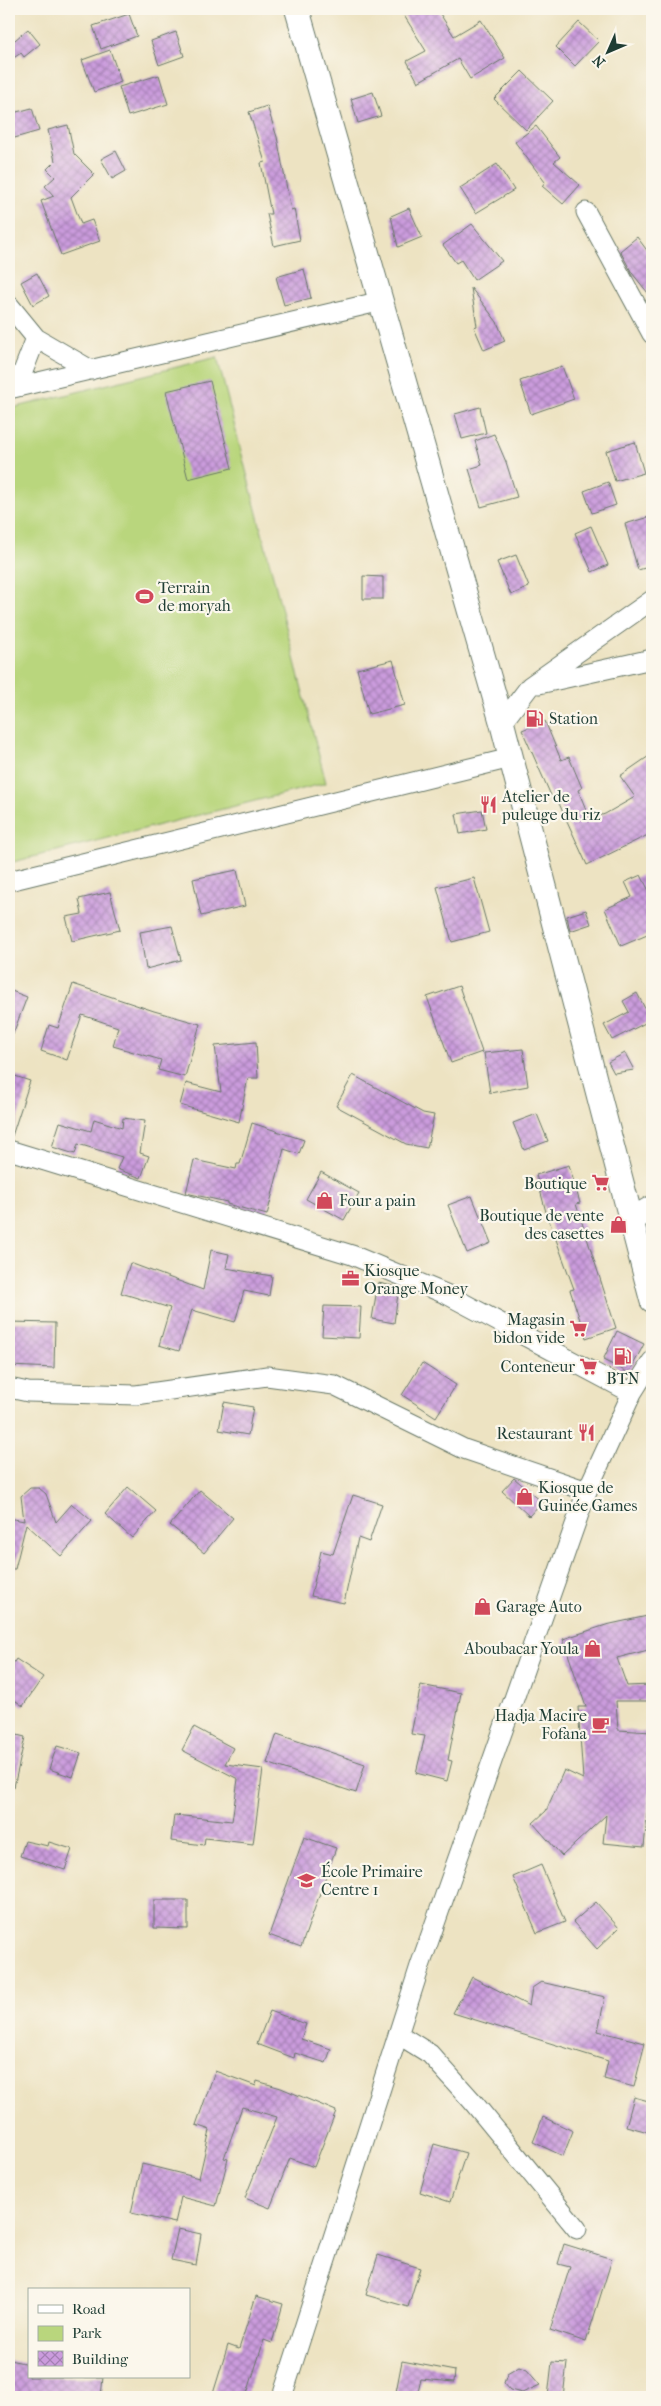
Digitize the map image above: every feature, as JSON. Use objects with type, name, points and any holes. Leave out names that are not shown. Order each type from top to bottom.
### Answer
[{"type":"street","points":[[297,9],[502,723],[652,1300]]},
{"type":"street","points":[[586,212],[652,334]]},
{"type":"street","points":[[13,388],[382,301]]},
{"type":"street","points":[[9,306],[36,338],[91,370]]},
{"type":"street","points":[[13,388],[36,338]]},
{"type":"street","points":[[502,723],[530,686],[652,600]]},
{"type":"street","points":[[530,686],[652,659]]},
{"type":"street","points":[[9,880],[511,758]]},
{"type":"street","points":[[9,1150],[352,1255],[448,1295],[632,1393]]},
{"type":"street","points":[[631,1220],[652,1208]]},
{"type":"street","points":[[282,2397],[420,1966],[587,1491],[632,1393],[652,1361]]},
{"type":"street","points":[[9,1388],[28,1392],[136,1395],[267,1376],[334,1385],[464,1449],[587,1491]]},
{"type":"street","points":[[398,2034],[430,2054],[473,2102],[577,2229]]},
{"type":"green space","name":"Terrain de moryah","points":[[217,357],[326,783],[9,863],[9,409]]},
{"type":"building","points":[[400,9],[437,9],[454,36],[481,20],[505,58],[470,79],[458,59],[418,82],[407,61],[426,51]]},
{"type":"building","points":[[129,14],[137,36],[101,49],[93,26]]},
{"type":"building","points":[[579,22],[599,41],[575,66],[556,47]]},
{"type":"building","points":[[28,29],[40,44],[24,57],[21,53],[9,61],[9,45]]},
{"type":"building","points":[[176,32],[184,56],[159,65],[151,41]]},
{"type":"building","points":[[110,50],[121,82],[94,92],[82,60]]},
{"type":"building","points":[[522,71],[553,101],[526,130],[494,99]]},
{"type":"building","points":[[159,75],[168,104],[128,116],[119,87]]},
{"type":"building","points":[[373,92],[381,116],[358,123],[351,99]]},
{"type":"building","points":[[267,106],[277,137],[291,210],[294,209],[300,240],[274,246],[267,214],[271,214],[261,163],[265,162],[249,112]]},
{"type":"building","points":[[32,108],[39,131],[11,139],[9,114]]},
{"type":"building","points":[[68,125],[74,154],[94,174],[71,197],[81,224],[92,220],[100,241],[61,255],[41,201],[54,196],[45,186],[55,177],[47,169],[55,161],[48,130]]},
{"type":"building","points":[[536,126],[560,157],[554,162],[580,185],[563,204],[542,186],[545,182],[515,142]]},
{"type":"building","points":[[116,151],[126,171],[112,179],[101,159]]},
{"type":"building","points":[[497,164],[514,190],[476,213],[460,188]]},
{"type":"building","points":[[409,208],[422,237],[398,247],[391,216]]},
{"type":"building","points":[[472,224],[502,261],[474,280],[461,260],[456,263],[443,245]]},
{"type":"building","points":[[637,237],[652,257],[652,298],[632,273],[620,251]]},
{"type":"building","points":[[304,269],[311,298],[284,305],[276,277]]},
{"type":"building","points":[[37,273],[49,296],[33,305],[21,282]]},
{"type":"building","points":[[471,288],[497,322],[505,341],[484,350],[474,327],[477,326]]},
{"type":"building","points":[[562,366],[574,399],[531,414],[520,381]]},
{"type":"building","points":[[210,381],[232,468],[188,479],[166,391]]},
{"type":"building","points":[[480,407],[486,433],[462,439],[455,414]]},
{"type":"building","points":[[494,434],[506,462],[517,497],[481,507],[469,469],[482,465],[475,441]]},
{"type":"building","points":[[635,442],[644,473],[615,481],[606,451]]},
{"type":"building","points":[[608,482],[616,505],[592,513],[584,491]]},
{"type":"building","points":[[652,516],[652,566],[638,570],[625,524]]},
{"type":"building","points":[[591,526],[608,565],[592,572],[575,533]]},
{"type":"building","points":[[516,555],[529,587],[511,595],[497,562]]},
{"type":"building","points":[[363,576],[383,577],[383,599],[363,599]]},
{"type":"building","points":[[393,660],[405,705],[369,714],[357,669]]},
{"type":"building","points":[[545,721],[561,760],[569,757],[582,788],[578,790],[590,819],[605,814],[635,797],[620,776],[652,754],[652,833],[587,865],[557,799],[553,800],[522,730]]},
{"type":"building","points":[[482,810],[486,829],[460,834],[456,814]]},
{"type":"building","points":[[237,870],[245,906],[201,916],[193,879]]},
{"type":"building","points":[[641,875],[652,897],[652,933],[621,946],[605,909],[632,897],[625,882]]},
{"type":"building","points":[[474,878],[489,932],[452,942],[437,887]]},
{"type":"building","points":[[110,892],[120,930],[72,941],[66,917],[82,914],[79,899]]},
{"type":"building","points":[[586,910],[591,924],[570,931],[567,916]]},
{"type":"building","points":[[172,926],[181,960],[146,969],[140,932]]},
{"type":"building","points":[[73,984],[200,1024],[185,1077],[158,1070],[161,1060],[113,1046],[118,1027],[82,1015],[67,1060],[41,1051],[49,1025],[58,1028]]},
{"type":"building","points":[[459,986],[482,1052],[451,1063],[427,997]]},
{"type":"building","points":[[9,990],[27,997],[10,1042],[9,1042]]},
{"type":"building","points":[[637,993],[651,1020],[612,1040],[604,1025],[629,1012],[623,1001]]},
{"type":"building","points":[[256,1042],[258,1078],[248,1078],[239,1122],[180,1105],[186,1083],[221,1092],[215,1046]]},
{"type":"building","points":[[523,1049],[528,1086],[490,1093],[484,1053]]},
{"type":"building","points":[[625,1053],[634,1070],[614,1073],[608,1062]]},
{"type":"building","points":[[12,1075],[30,1081],[12,1136],[9,1135],[9,1083]]},
{"type":"building","points":[[353,1075],[423,1113],[434,1115],[427,1148],[406,1144],[336,1106]]},
{"type":"building","points":[[537,1114],[548,1141],[524,1150],[513,1123]]},
{"type":"building","points":[[123,1118],[145,1121],[140,1153],[149,1156],[141,1178],[117,1169],[122,1157],[78,1144],[75,1154],[52,1147],[60,1122],[91,1131],[94,1119],[122,1128]]},
{"type":"building","points":[[252,1123],[304,1140],[299,1154],[284,1149],[267,1215],[227,1204],[227,1202],[186,1193],[194,1160],[236,1169],[237,1164],[240,1164]]},
{"type":"building","points":[[569,1165],[580,1203],[576,1204],[616,1328],[586,1338],[570,1290],[574,1289],[546,1212],[536,1175]]},
{"type":"building","points":[[321,1172],[359,1193],[344,1220],[306,1199]]},
{"type":"building","points":[[472,1196],[491,1243],[467,1253],[448,1205]]},
{"type":"building","points":[[211,1250],[229,1254],[226,1268],[272,1276],[269,1296],[244,1291],[235,1322],[192,1310],[179,1351],[159,1345],[170,1308],[121,1293],[130,1263],[203,1290]]},
{"type":"building","points":[[378,1283],[399,1287],[394,1323],[372,1319]]},
{"type":"building","points":[[324,1306],[361,1307],[359,1338],[322,1336]]},
{"type":"building","points":[[9,1322],[55,1323],[54,1368],[9,1366]]},
{"type":"building","points":[[617,1331],[644,1344],[629,1373],[603,1360]]},
{"type":"building","points":[[422,1363],[456,1385],[436,1417],[402,1395]]},
{"type":"building","points":[[224,1402],[253,1407],[248,1435],[219,1430]]},
{"type":"building","points":[[514,1478],[542,1502],[529,1516],[502,1491]]},
{"type":"building","points":[[128,1487],[156,1511],[132,1538],[105,1514]]},
{"type":"building","points":[[30,1488],[39,1488],[46,1494],[56,1522],[72,1504],[92,1521],[61,1556],[26,1524],[15,1569],[9,1569],[9,1518],[24,1521],[21,1496]]},
{"type":"building","points":[[200,1490],[233,1518],[204,1553],[170,1525]]},
{"type":"building","points":[[353,1495],[382,1504],[369,1542],[358,1538],[344,1603],[311,1596],[321,1551],[333,1554]]},
{"type":"building","points":[[652,1615],[652,1649],[617,1658],[627,1686],[650,1685],[651,1701],[616,1701],[618,1730],[652,1732],[652,1786],[650,1786],[644,1847],[603,1843],[606,1815],[562,1856],[533,1823],[546,1811],[564,1770],[583,1779],[578,1707],[586,1707],[563,1639],[606,1625]]},
{"type":"building","points":[[16,1659],[43,1677],[23,1706],[9,1696],[9,1670]]},
{"type":"building","points":[[421,1685],[461,1693],[448,1760],[452,1761],[447,1781],[416,1773],[425,1736],[411,1734]]},
{"type":"building","points":[[194,1727],[233,1748],[225,1764],[263,1769],[253,1844],[205,1838],[204,1845],[171,1841],[174,1815],[232,1821],[238,1779],[182,1750]]},
{"type":"building","points":[[9,1733],[25,1737],[14,1787],[9,1786]]},
{"type":"building","points":[[277,1734],[365,1764],[356,1793],[267,1763]]},
{"type":"building","points":[[57,1746],[81,1753],[73,1777],[49,1769]]},
{"type":"building","points":[[304,1837],[336,1848],[301,1947],[269,1935]]},
{"type":"building","points":[[25,1841],[48,1846],[49,1842],[72,1849],[65,1870],[20,1856]]},
{"type":"building","points":[[541,1865],[565,1922],[537,1933],[513,1877]]},
{"type":"building","points":[[154,1900],[188,1900],[188,1929],[154,1928]]},
{"type":"building","points":[[596,1902],[619,1928],[597,1949],[573,1922]]},
{"type":"building","points":[[472,1977],[529,2006],[532,1988],[541,1982],[605,1997],[598,2031],[645,2043],[634,2087],[604,2079],[608,2061],[453,2013]]},
{"type":"building","points":[[270,2011],[306,2024],[301,2039],[331,2049],[326,2063],[295,2053],[294,2058],[257,2044]]},
{"type":"building","points":[[215,2071],[256,2086],[257,2081],[281,2088],[336,2111],[314,2167],[290,2158],[270,2208],[245,2198],[277,2117],[242,2107],[224,2158],[228,2159],[216,2206],[181,2197],[175,2223],[131,2213],[142,2164],[199,2178],[210,2130],[196,2125]]},
{"type":"building","points":[[634,2097],[652,2102],[652,2133],[626,2126]]},
{"type":"building","points":[[543,2117],[573,2131],[563,2156],[533,2142]]},
{"type":"building","points":[[434,2144],[466,2153],[450,2202],[420,2192]]},
{"type":"building","points":[[178,2229],[201,2234],[196,2265],[171,2260]]},
{"type":"building","points":[[564,2244],[612,2259],[586,2342],[550,2330],[570,2267],[558,2264]]},
{"type":"building","points":[[378,2255],[420,2268],[408,2307],[366,2295]]},
{"type":"building","points":[[256,2296],[283,2304],[272,2343],[264,2340],[246,2397],[212,2397],[228,2345],[239,2349]]},
{"type":"building","points":[[9,2360],[28,2364],[28,2378],[103,2378],[101,2397],[32,2397],[9,2393]]},
{"type":"building","points":[[402,2361],[455,2371],[454,2382],[421,2379],[417,2397],[395,2397]]},
{"type":"building","points":[[552,2362],[567,2363],[563,2397],[548,2397]]},
{"type":"building","points":[[519,2367],[527,2370],[540,2385],[522,2393],[510,2390],[504,2383],[507,2374]]},
{"type":"place","name":"Terrain de moryah","points":[[144,596]]},
{"type":"place","name":"Station","points":[[535,718]]},
{"type":"place","name":"Atelier de puleuge du riz","points":[[488,805]]},
{"type":"place","name":"Boutique","points":[[601,1183]]},
{"type":"place","name":"Four a pain","points":[[325,1200]]},
{"type":"place","name":"Boutique de vente des casettes","points":[[618,1224]]},
{"type":"place","name":"Kiosque Orange Money","points":[[350,1279]]},
{"type":"place","name":"Magasin bidon vide","points":[[579,1328]]},
{"type":"place","name":"BTN","points":[[623,1357]]},
{"type":"place","name":"Conteneur","points":[[589,1366]]},
{"type":"place","name":"Restaurant","points":[[587,1433]]},
{"type":"place","name":"Kiosque de Guinée Games","points":[[524,1496]]},
{"type":"place","name":"Garage Auto","points":[[482,1606]]},
{"type":"place","name":"Aboubacar Youla","points":[[593,1648]]},
{"type":"place","name":"Hadja Macire Fofana","points":[[601,1724]]},
{"type":"place","name":"École Primaire Centre 1","points":[[307,1880]]}]
